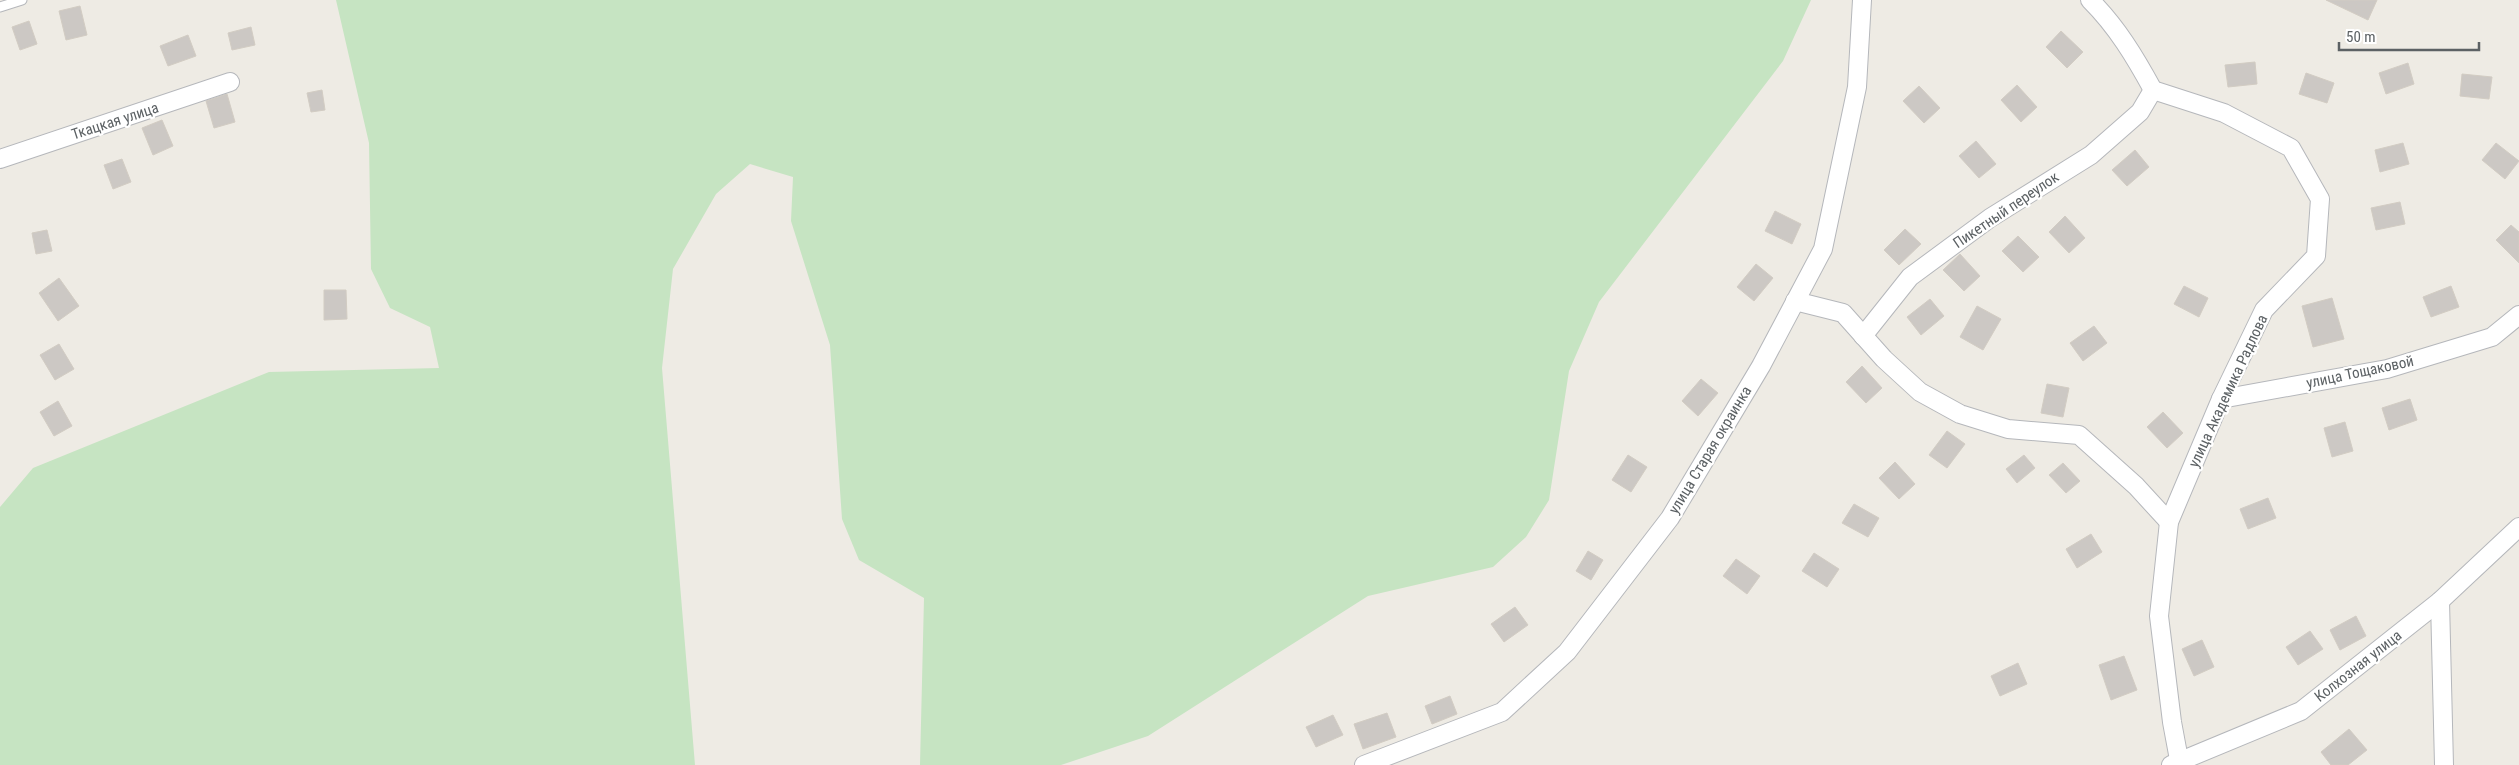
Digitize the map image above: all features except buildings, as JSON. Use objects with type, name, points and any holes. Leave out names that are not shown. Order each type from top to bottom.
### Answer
[{"type":"street","name":"улица Старая окраинка","points":[[1364,765],[1502,712],[1567,652],[1670,518],[1761,366],[1823,249],[1858,87],[1862,0]]},
{"type":"street","points":[[2090,0],[2109,19],[2130,49],[2153,90]]},
{"type":"street","name":"Ткацкая улица","points":[[0,159],[230,82]]},
{"type":"street","name":"Пикетный переулок","points":[[1863,336],[1910,277],[1990,218],[2091,155],[2140,112],[2153,90]]},
{"type":"street","name":"улица Академика Радлова","points":[[2153,90],[2224,113],[2291,148],[2320,199],[2316,256],[2264,310],[2221,399],[2169,522],[2158,616],[2177,764]]},
{"type":"street","points":[[1795,300],[1843,313],[1884,359],[1920,392],[1960,414],[2008,429],[2079,436],[2136,486],[2169,522]]},
{"type":"street","name":"улица Тощаковой","points":[[2221,399],[2387,369],[2492,337],[2519,315]]},
{"type":"street","name":"Колхозная улица","points":[[2177,764],[2301,711],[2440,602],[2519,527]]},
{"type":"street","points":[[2440,602],[2444,765]]},
{"type":"lane","points":[[0,7],[22,0]]},
{"type":"green space","points":[[336,0],[1811,0],[1783,61],[1599,302],[1569,371],[1549,500],[1526,537],[1493,567],[1368,596],[1148,736],[1061,765],[920,765],[924,598],[859,560],[842,519],[830,345],[791,221],[793,177],[750,164],[716,194],[673,269],[662,368],[695,765],[0,765],[0,507],[33,468],[269,372],[439,368],[430,327],[390,308],[371,269],[369,143]]}]
